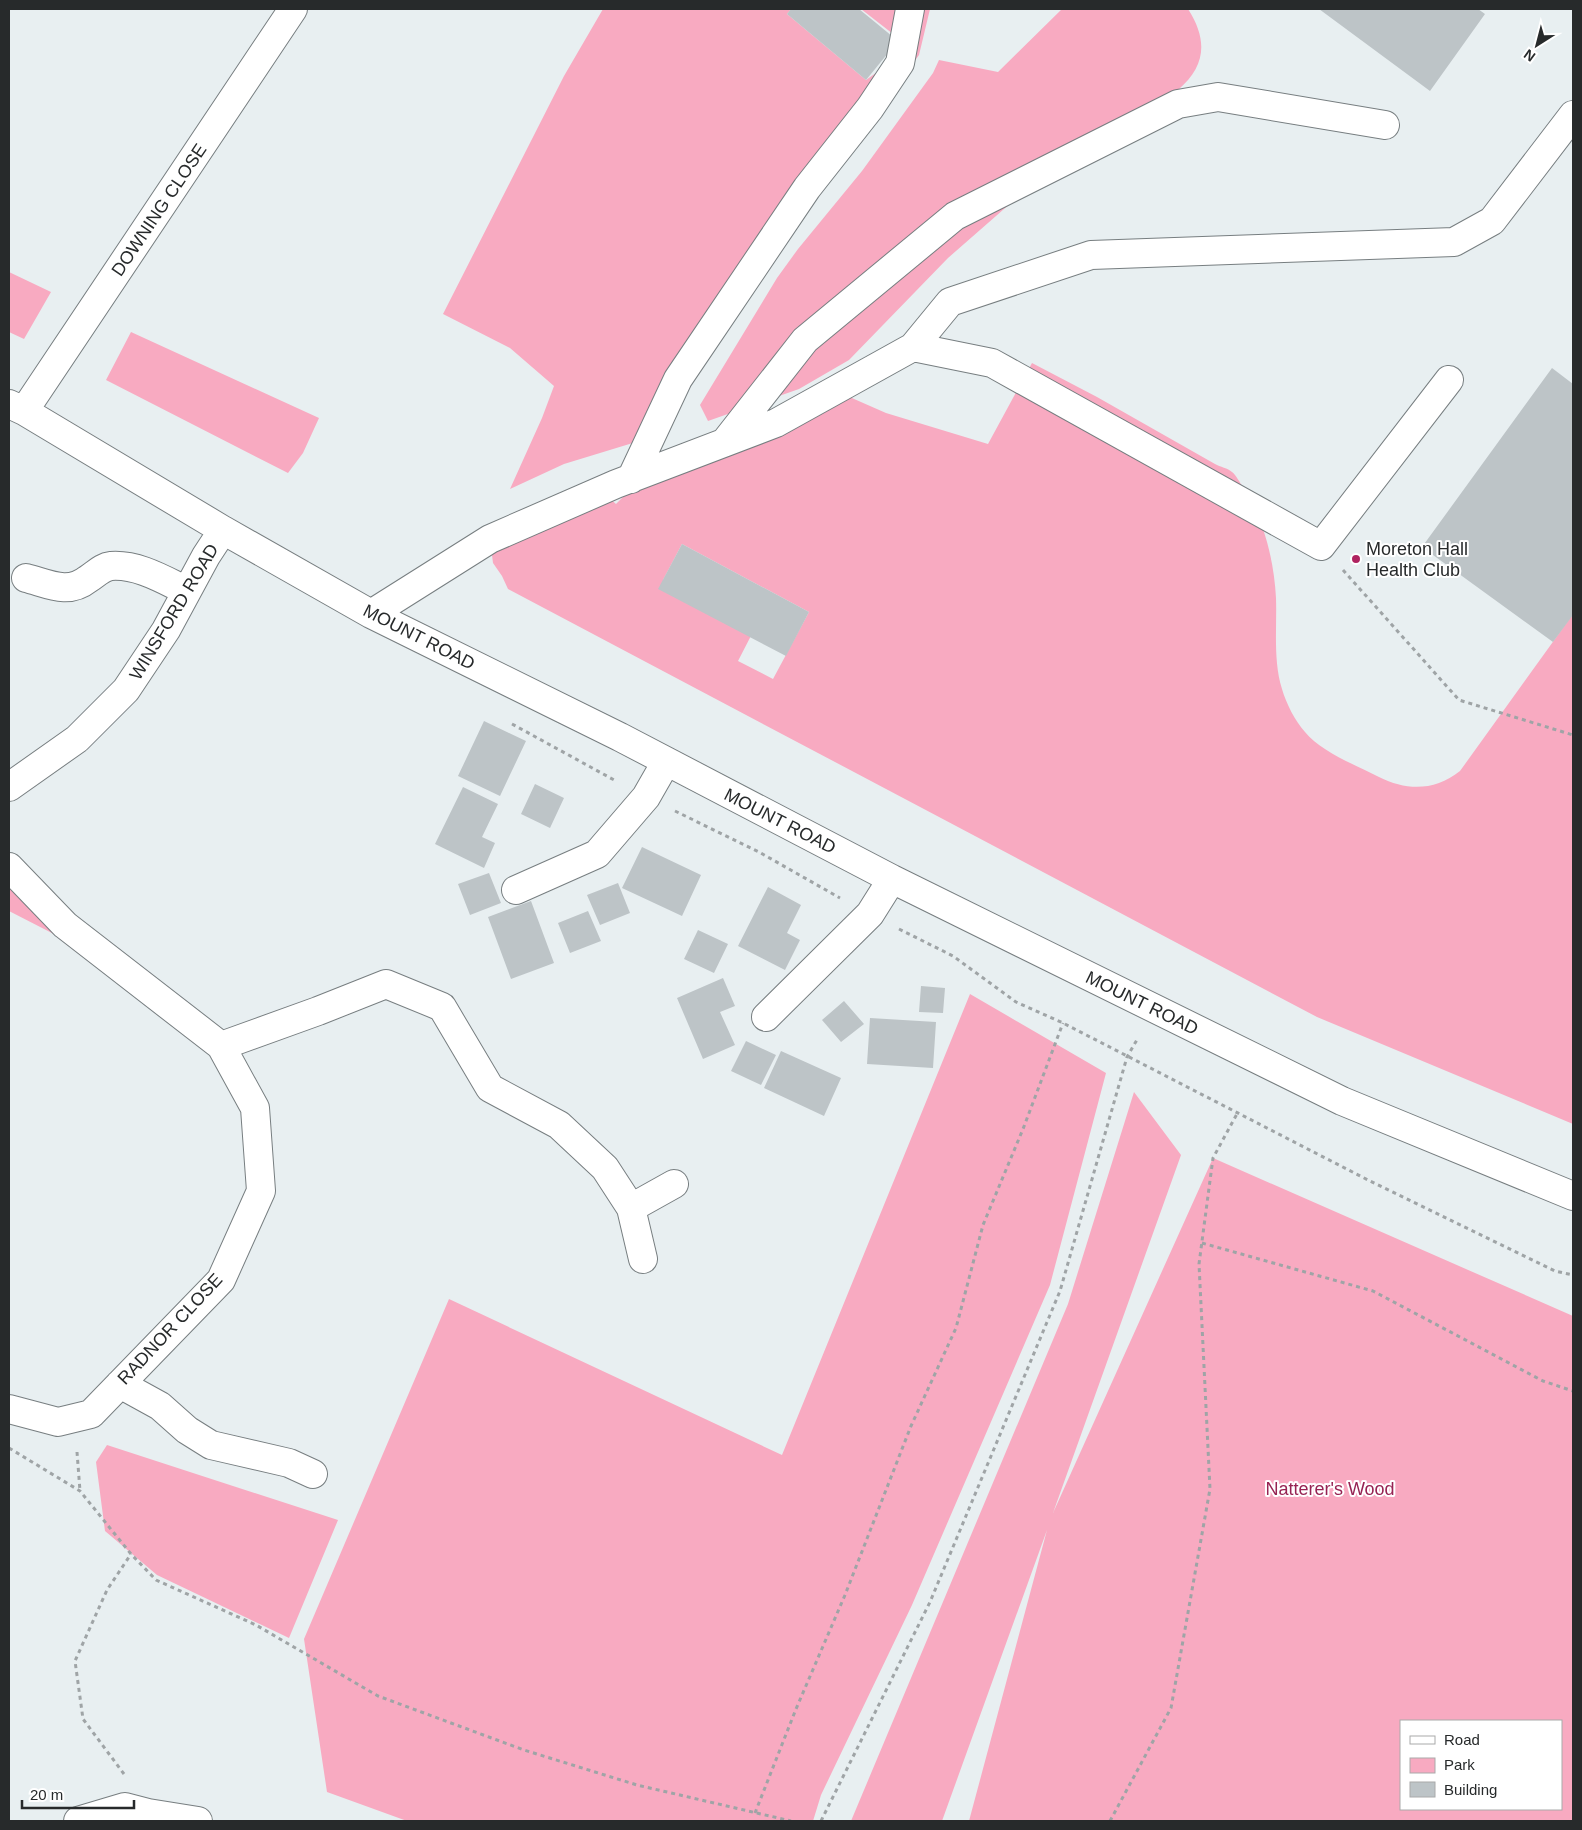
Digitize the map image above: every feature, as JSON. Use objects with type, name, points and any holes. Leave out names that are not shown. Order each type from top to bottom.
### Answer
[{"type":"street","name":"DOWNING CLOSE","points":[[17,407],[293,9]]},
{"type":"street","points":[[631,479],[678,379],[807,188],[870,108],[900,63],[910,9]]},
{"type":"street","points":[[725,442],[805,340],[955,216],[1178,104],[1218,97],[1385,125]]},
{"type":"street","points":[[371,614],[490,539],[631,479],[776,423],[913,347],[950,302],[1092,255],[1454,242],[1492,221],[1573,115]]},
{"type":"street","points":[[913,347],[992,363],[1321,546],[1449,380]]},
{"type":"street","name":"MOUNT ROAD","points":[[17,407],[223,530],[371,614],[611,732],[892,879],[1342,1101],[1573,1196]]},
{"type":"street","name":"WINSFORD ROAD","points":[[9,788],[77,739],[126,690],[166,630],[223,530]]},
{"type":"street","points":[[26,578],[66,589],[82,584],[101,569],[110,566],[127,566],[150,573],[188,591]]},
{"type":"street","points":[[516,890],[597,854],[646,797],[666,762]]},
{"type":"street","name":"RADNOR CLOSE","points":[[9,867],[65,925],[221,1046],[255,1108],[261,1191],[221,1280],[91,1414],[58,1422],[9,1410]]},
{"type":"street","points":[[766,1017],[870,914],[892,879]]},
{"type":"street","points":[[221,1046],[318,1012],[386,984],[442,1007],[490,1088],[559,1125],[605,1168],[631,1208],[643,1259]]},
{"type":"street","points":[[631,1208],[674,1184]]},
{"type":"street","points":[[120,1384],[160,1406],[187,1430],[211,1445],[289,1463],[313,1474]]},
{"type":"street","points":[[78,1821],[125,1807],[148,1813],[198,1821]]},
{"type":"path","points":[[1321,546],[1459,700],[1573,735]]},
{"type":"path","points":[[505,720],[646,797],[759,852],[870,914],[953,956],[1016,1002],[1063,1023],[1368,1180],[1555,1271],[1573,1275]]},
{"type":"path","points":[[821,1821],[930,1602],[1060,1292],[1127,1057],[1155,1009]]},
{"type":"path","points":[[755,1813],[796,1709],[845,1595],[911,1426],[956,1328],[984,1225],[1063,1023]]},
{"type":"path","points":[[1110,1821],[1171,1708],[1210,1489],[1199,1264],[1212,1158],[1238,1112]]},
{"type":"path","points":[[1202,1243],[1373,1291],[1542,1381],[1573,1391]]},
{"type":"path","points":[[9,1448],[80,1491],[131,1554],[156,1580],[256,1625],[378,1696],[524,1750],[637,1785],[791,1821]]},
{"type":"path","points":[[131,1554],[107,1590],[75,1661],[83,1719],[118,1764],[148,1813]]},
{"type":"green space","points":[[603,9],[791,9],[787,14],[866,80],[911,48],[861,9],[930,9],[919,55],[636,442],[564,464],[510,489],[542,418],[554,386],[510,348],[443,314],[564,76]]},
{"type":"green space","points":[[1062,9],[1188,9],[1199,31],[1201,52],[1199,62],[1194,72],[1178,90],[1012,202],[948,258],[849,360],[799,389],[708,421],[700,405],[777,278],[798,249],[862,171],[933,73],[939,60],[998,72]]},
{"type":"green space","points":[[9,272],[51,292],[24,339],[9,332]]},
{"type":"green space","points":[[131,332],[319,418],[303,453],[288,473],[106,380]]},
{"type":"green space","points":[[1032,363],[1232,472],[1243,487],[1257,513],[1267,541],[1275,584],[1277,667],[1282,689],[1291,712],[1305,732],[1320,746],[1389,782],[1410,787],[1421,787],[1441,782],[1460,771],[1573,614],[1573,1124],[1317,1017],[508,589],[493,563],[490,539],[599,489],[616,504],[651,469],[845,395],[886,413],[988,444]],"holes":[[[682,544],[809,612],[773,679],[738,661],[755,628],[663,580]]]},
{"type":"green space","points":[[9,867],[85,950],[9,911]]},
{"type":"green space","points":[[970,994],[1106,1073],[1050,1285],[912,1605],[821,1795],[813,1821],[407,1821],[327,1792],[304,1639],[449,1299],[782,1455]]},
{"type":"green space","name":"Natterer's Wood","points":[[1134,1092],[1181,1155],[1053,1513],[1213,1158],[1573,1316],[1573,1821],[969,1821],[1047,1530],[942,1821],[851,1821],[1068,1304]]},
{"type":"green space","points":[[107,1445],[338,1520],[289,1638],[157,1575],[105,1531],[96,1462]]},
{"type":"building","points":[[791,9],[859,9],[898,41],[866,80],[787,14]]},
{"type":"building","points":[[1319,9],[1478,9],[1485,14],[1430,91]]},
{"type":"building","points":[[1552,368],[1573,384],[1573,615],[1553,642],[1422,547]]},
{"type":"building","points":[[682,544],[809,612],[786,656],[658,589]]},
{"type":"building","points":[[484,721],[526,741],[500,796],[458,776]]},
{"type":"building","points":[[535,784],[564,798],[550,828],[521,814]]},
{"type":"building","points":[[463,787],[498,804],[482,837],[495,843],[484,868],[435,844]]},
{"type":"building","points":[[642,847],[701,875],[682,916],[622,888]]},
{"type":"building","points":[[489,873],[501,903],[470,915],[458,884]]},
{"type":"building","points":[[618,883],[630,913],[600,925],[587,895]]},
{"type":"building","points":[[768,887],[801,905],[787,933],[800,940],[785,970],[738,946]]},
{"type":"building","points":[[531,901],[554,963],[511,979],[488,917]]},
{"type":"building","points":[[588,911],[601,941],[570,953],[558,923]]},
{"type":"building","points":[[698,930],[728,944],[714,973],[684,959]]},
{"type":"building","points":[[723,978],[735,1006],[720,1012],[735,1045],[703,1059],[677,998]]},
{"type":"building","points":[[921,986],[945,988],[943,1013],[919,1012]]},
{"type":"building","points":[[844,1001],[864,1024],[841,1042],[822,1020]]},
{"type":"building","points":[[870,1018],[936,1022],[933,1068],[867,1064]]},
{"type":"building","points":[[746,1041],[776,1055],[761,1085],[731,1071]]},
{"type":"building","points":[[781,1051],[841,1078],[824,1116],[764,1088]]},
{"type":"place","name":"Moreton Hall Health Club","points":[[1356,559]]}]
